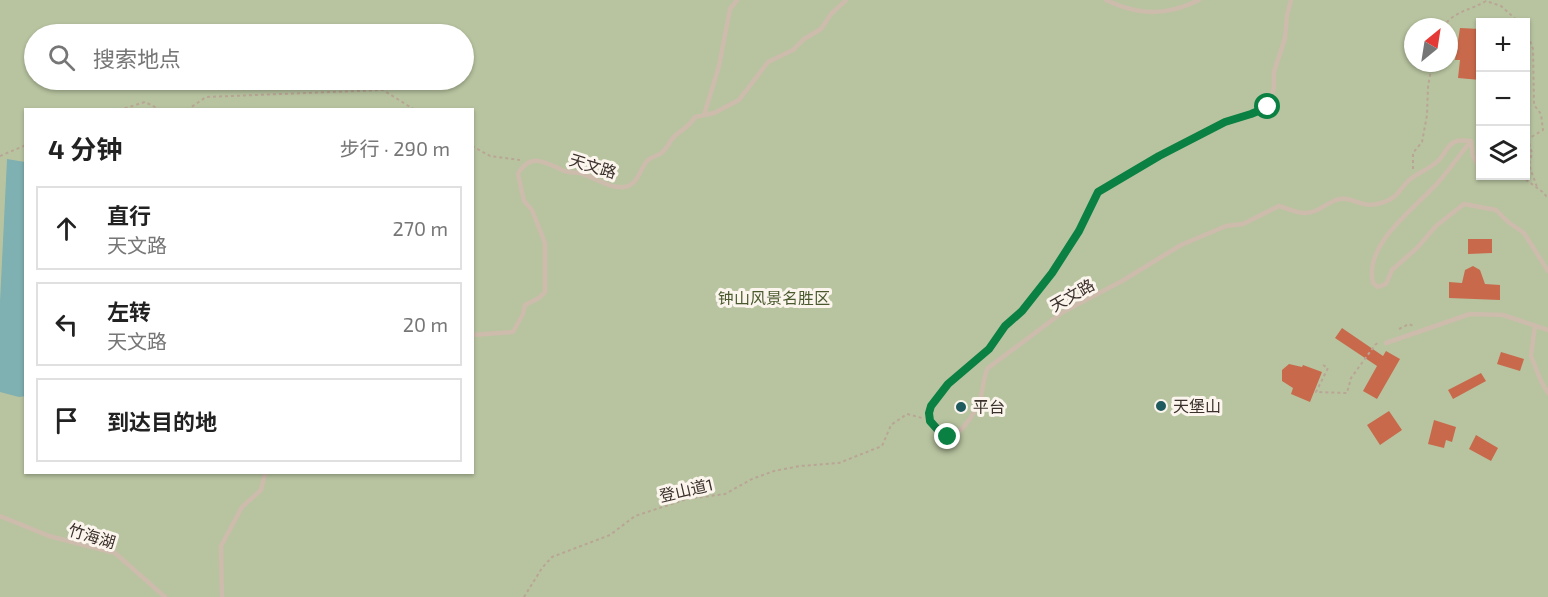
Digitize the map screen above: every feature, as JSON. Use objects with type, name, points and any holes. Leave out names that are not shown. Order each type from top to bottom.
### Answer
[{"type":"lane","points":[[704,115],[719,66],[730,9],[737,0]]},
{"type":"lane","name":"天文路","points":[[530,162],[541,160],[564,171],[622,187],[630,185],[637,180],[642,167],[650,158],[659,155],[667,148],[673,137],[689,127],[695,117],[714,113],[739,100],[768,62],[793,50],[804,39],[821,28],[831,14],[846,0]]},
{"type":"lane","points":[[1106,0],[1141,12],[1181,9],[1199,0]]},
{"type":"lane","name":"天文路","points":[[1291,0],[1285,38],[1274,72],[1274,88],[1268,107],[1225,122],[1159,156],[1098,192],[1079,231],[1052,273],[1022,311],[1005,326],[989,349],[948,384],[931,406],[930,421],[938,430],[948,437],[954,436],[971,417],[981,399],[983,377],[988,368],[1063,312],[1181,246],[1226,226],[1243,224],[1279,206],[1304,213],[1313,212],[1336,200],[1345,199],[1363,206],[1382,203],[1400,192],[1413,178],[1440,159],[1446,148],[1456,141],[1471,141]]},
{"type":"lane","points":[[1471,141],[1476,161]]},
{"type":"lane","points":[[1471,141],[1442,178],[1391,231],[1376,254],[1371,273],[1373,283],[1378,287],[1386,284],[1392,270],[1417,248],[1436,226],[1464,204],[1496,210],[1524,233],[1548,271]]},
{"type":"lane","points":[[474,335],[513,332],[523,315],[525,304],[545,292],[545,243],[532,210],[524,201],[518,174],[522,167],[530,162]]},
{"type":"lane","points":[[1386,343],[1470,314],[1503,315],[1548,330]]},
{"type":"lane","points":[[1535,325],[1531,356],[1540,381],[1548,393]]},
{"type":"lane","points":[[222,597],[221,546],[242,507],[261,490],[265,474]]},
{"type":"lane","name":"竹海湖","points":[[0,516],[49,536],[115,554],[165,597]]},
{"type":"path","points":[[1450,18],[1486,1],[1501,6],[1514,18]]},
{"type":"path","points":[[1530,41],[1533,49],[1534,105],[1541,114],[1543,130],[1528,139],[1532,153],[1529,165],[1537,187]]},
{"type":"path","points":[[1413,178],[1413,153],[1422,142],[1430,72]]},
{"type":"path","points":[[190,108],[206,97],[383,90],[412,108]]},
{"type":"path","points":[[126,108],[145,102],[157,108]]},
{"type":"path","points":[[0,156],[24,146]]},
{"type":"path","points":[[474,147],[490,156],[530,162]]},
{"type":"path","points":[[1527,180],[1548,199]]},
{"type":"path","points":[[1323,365],[1328,368],[1316,392],[1347,393],[1350,378]]},
{"type":"path","name":"登山道1","points":[[524,597],[542,568],[552,557],[610,535],[635,516],[687,499],[725,494],[752,479],[774,471],[839,463],[882,446],[891,425],[907,414],[930,421]]},
{"type":"green space","name":"钟山风景名胜区","points":[[0,0],[1548,0],[1548,597],[0,597]]},
{"type":"water","points":[[7,159],[24,162],[24,396],[0,392],[0,302]]},
{"type":"building","points":[[1460,28],[1476,29],[1476,80],[1458,78],[1460,60],[1458,60]]},
{"type":"building","points":[[1468,239],[1492,239],[1492,253],[1468,254]]},
{"type":"building","points":[[1473,266],[1480,270],[1485,284],[1500,285],[1500,300],[1449,298],[1449,282],[1462,283],[1465,270]]},
{"type":"building","points":[[1342,328],[1383,356],[1386,351],[1400,359],[1377,399],[1363,391],[1377,366],[1335,338]]},
{"type":"building","points":[[1501,352],[1524,359],[1520,371],[1497,364]]},
{"type":"building","points":[[1289,364],[1302,367],[1303,365],[1322,372],[1310,402],[1291,394],[1293,388],[1282,381],[1282,370]]},
{"type":"building","points":[[1481,373],[1486,381],[1453,399],[1448,390]]},
{"type":"building","points":[[1389,411],[1402,430],[1380,445],[1367,425]]},
{"type":"building","points":[[1434,420],[1456,427],[1452,442],[1446,440],[1444,448],[1428,444]]},
{"type":"building","points":[[1476,435],[1498,448],[1491,461],[1469,449]]},
{"type":"place","name":"天堡山","points":[[1161,406]]},
{"type":"place","name":"平台","points":[[961,407]]},
{"type":"route","points":[[948,437],[930,421],[931,406],[948,384],[989,349],[996,336],[1022,311],[1052,273],[1069,249],[1098,192],[1159,156],[1225,122],[1268,107]]}]
